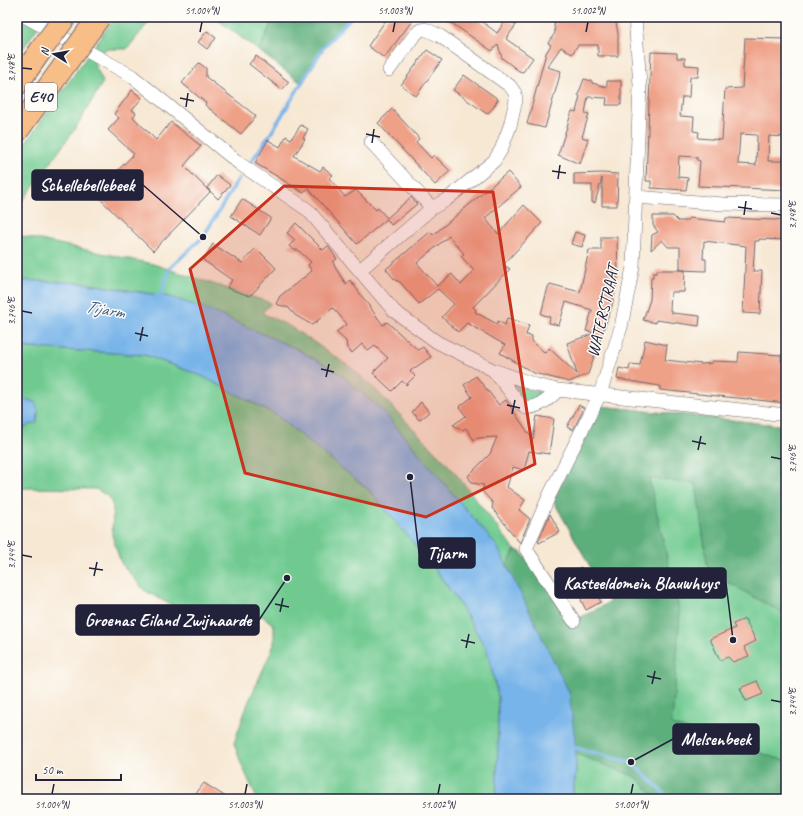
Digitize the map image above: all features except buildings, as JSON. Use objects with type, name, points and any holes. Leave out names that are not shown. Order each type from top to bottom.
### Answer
[{"type":"highway","name":"E40","points":[[17,84],[65,17]]},
{"type":"highway","name":"E40","points":[[17,131],[99,17]]},
{"type":"street","points":[[26,17],[132,76],[240,164],[308,210],[394,311],[437,342],[493,370],[536,385],[558,390],[786,414]]},
{"type":"street","name":"WATERSTRAAT","points":[[574,621],[526,549],[550,494],[600,394],[621,327],[628,296],[633,267],[640,84],[635,17]]},
{"type":"street","points":[[360,270],[432,208],[446,200],[494,161],[501,150],[510,126],[516,100],[515,93],[510,86],[440,36],[425,29],[420,30],[413,37],[388,70]]},
{"type":"street","points":[[371,142],[432,208]]},
{"type":"street","points":[[636,197],[723,204],[786,205]]},
{"type":"street","points":[[493,370],[518,402],[526,408],[535,408],[552,397],[558,390]]},
{"type":"highlighted area","points":[[284,186],[493,192],[535,464],[426,517],[245,473],[190,269]]},
{"type":"green space","points":[[17,17],[45,17],[17,57]]},
{"type":"green space","points":[[115,17],[153,17],[127,49],[105,49],[94,63],[103,82],[75,129],[17,209],[17,155]]},
{"type":"green space","points":[[214,17],[274,17],[259,51]]},
{"type":"green space","points":[[274,17],[351,17],[323,48],[301,83],[259,51]]},
{"type":"green space","points":[[17,235],[153,264],[271,303],[262,313],[289,326],[353,369],[378,392],[453,470],[515,550],[521,552],[549,587],[568,624],[610,602],[553,500],[601,406],[786,426],[786,799],[572,799],[576,773],[576,748],[382,410],[339,373],[297,349],[147,293],[83,283],[17,280]]},
{"type":"green space","points":[[17,347],[145,355],[202,376],[276,415],[369,490],[433,566],[461,606],[487,650],[498,696],[496,799],[257,799],[234,743],[248,703],[274,645],[274,625],[262,616],[217,617],[180,610],[144,590],[121,563],[112,535],[113,507],[109,497],[96,489],[17,488]]},
{"type":"green space","points":[[514,384],[542,393],[544,397],[536,402],[525,402]]},
{"type":"green space","points":[[601,406],[786,426],[786,615],[708,571],[696,484],[649,478],[680,614],[672,725],[786,761],[786,799],[657,799],[636,777],[576,754],[576,748],[507,565],[515,550],[521,552],[549,587],[568,624],[610,602],[553,500]]},
{"type":"water","points":[[17,280],[83,283],[170,297],[209,310],[297,349],[339,373],[382,410],[497,546],[569,692],[576,748],[576,773],[572,799],[496,799],[498,696],[487,650],[461,606],[433,566],[369,490],[276,415],[202,376],[145,355],[17,347]]},
{"type":"water","points":[[17,399],[29,400],[36,403],[38,412],[37,423],[30,424],[17,430]]},
{"type":"waterway","points":[[251,162],[271,133],[323,48],[351,17]]},
{"type":"waterway","points":[[156,297],[161,293],[170,268],[203,237],[239,178]]},
{"type":"waterway","points":[[576,748],[631,762],[670,799]]},
{"type":"place","name":"Schellebellebeek","points":[[203,237]]},
{"type":"place","name":"Tijarm","points":[[410,477]]},
{"type":"place","name":"Groenas Eiland Zwijnaarde","points":[[287,578]]},
{"type":"place","name":"Kasteeldomein Blauwhuys","points":[[733,640]]},
{"type":"place","name":"Melsenbeek","points":[[631,762]]}]
